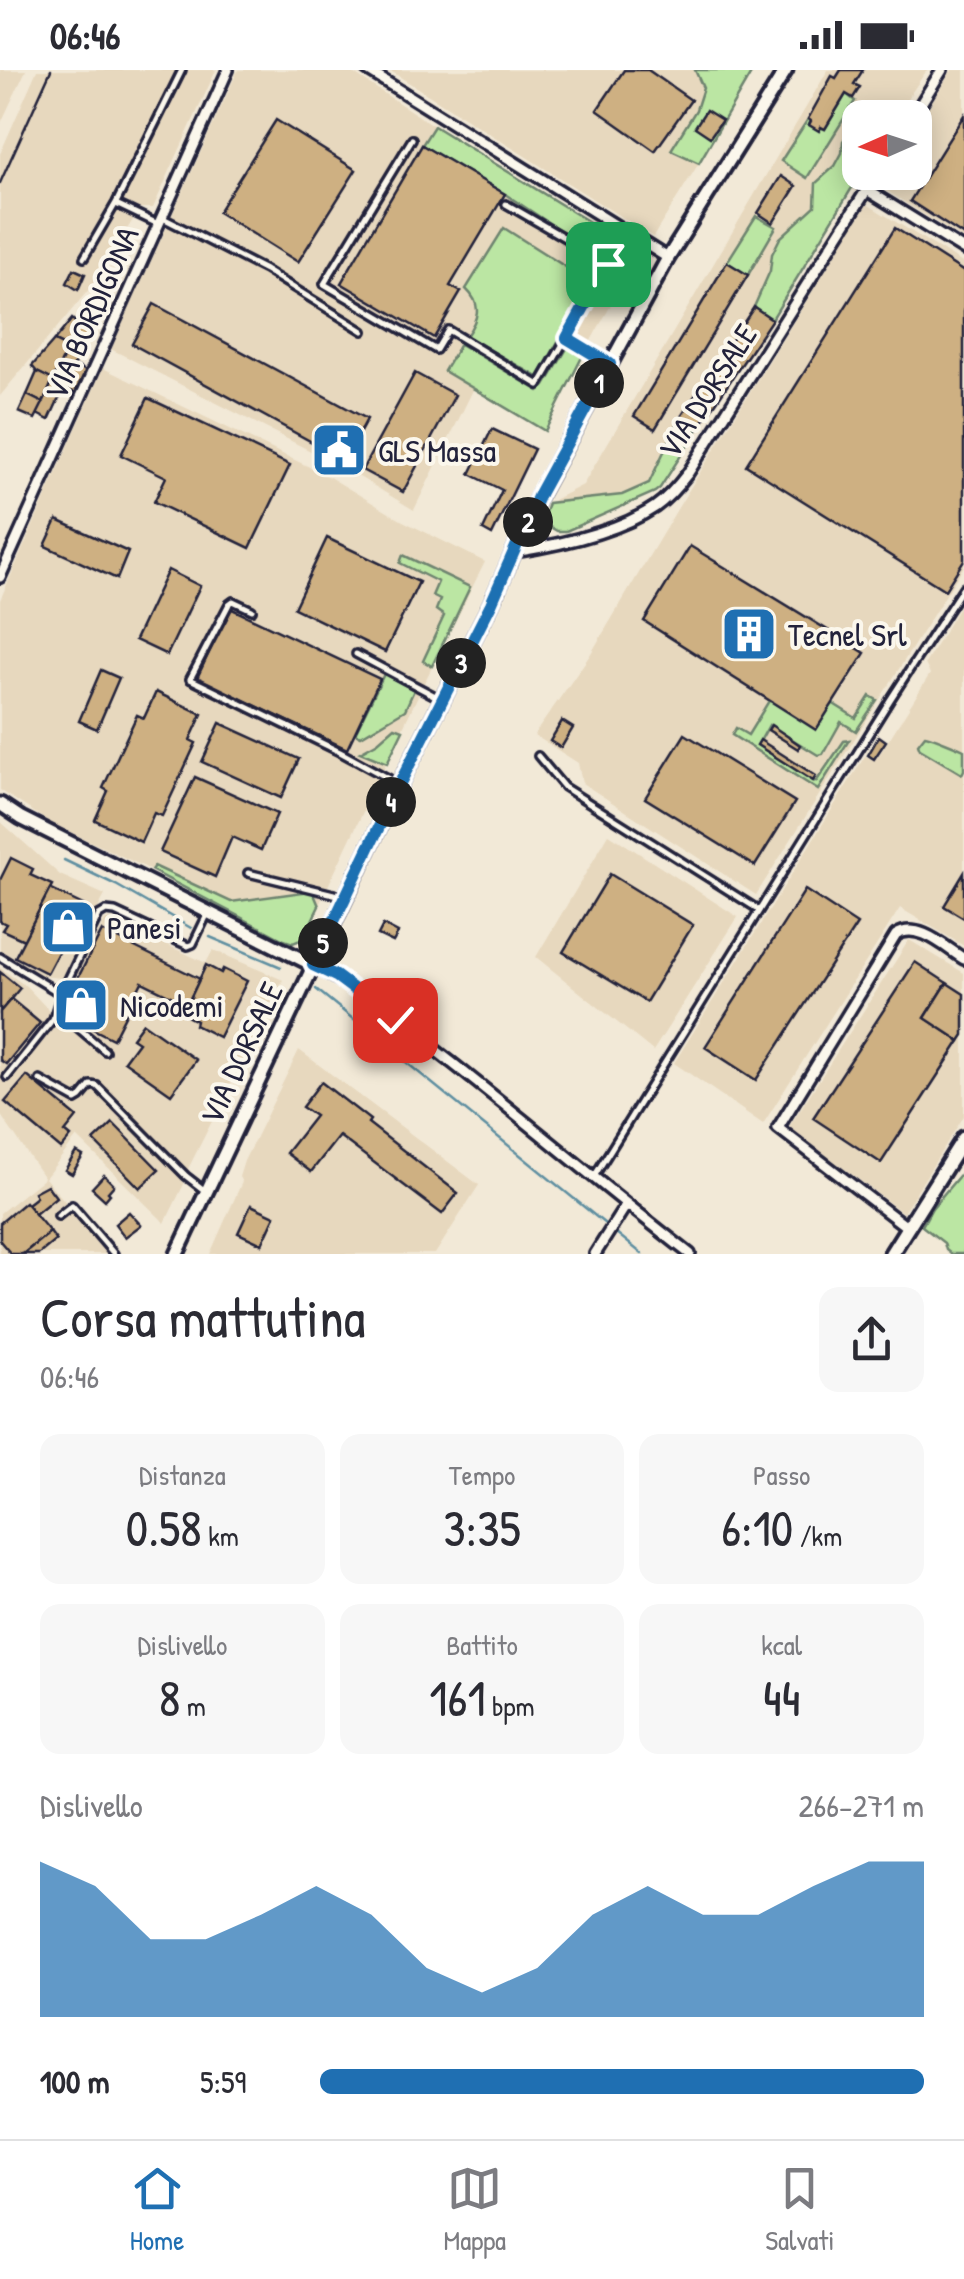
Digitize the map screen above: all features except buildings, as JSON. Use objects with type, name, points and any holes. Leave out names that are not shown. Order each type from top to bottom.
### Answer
[{"type":"main road","points":[[890,1254],[958,1154],[964,1138]]},
{"type":"street","name":"VIA BORDIGONA","points":[[0,577],[228,70]]},
{"type":"street","points":[[367,70],[668,258]]},
{"type":"street","name":"VIA DORSALE","points":[[177,1254],[399,785],[491,604],[540,492],[668,258],[786,70]]},
{"type":"street","points":[[923,100],[942,70]]},
{"type":"street","points":[[867,190],[964,250]]},
{"type":"street","name":"VIA DORSALE","points":[[514,552],[560,545],[616,526],[667,498],[688,474],[867,190]]},
{"type":"street","points":[[0,804],[336,976],[419,1037],[690,1254]]},
{"type":"street","points":[[908,1228],[778,1128],[896,936],[906,930],[917,930],[964,959]]},
{"type":"street","points":[[594,1254],[626,1205]]},
{"type":"lane","points":[[84,258],[116,204],[182,70]]},
{"type":"lane","points":[[412,138],[324,284],[436,350],[448,330],[539,385],[608,264],[506,204]]},
{"type":"lane","points":[[116,204],[160,220],[265,270],[363,330]]},
{"type":"lane","points":[[567,338],[610,364]]},
{"type":"lane","points":[[593,1178],[964,586]]},
{"type":"lane","points":[[252,610],[233,601],[228,604],[190,679],[399,785]]},
{"type":"lane","points":[[356,654],[442,699]]},
{"type":"lane","points":[[538,756],[564,788],[760,910]]},
{"type":"lane","points":[[248,873],[345,897]]},
{"type":"lane","points":[[7,1077],[53,1019],[99,915],[115,912],[188,946],[193,944],[208,912]]},
{"type":"lane","points":[[0,957],[61,994]]},
{"type":"lane","points":[[57,1010],[105,1050]]},
{"type":"lane","points":[[40,1080],[76,1100],[91,1085],[97,1086],[186,1176],[207,1192]]},
{"type":"lane","points":[[58,1216],[72,1205],[114,1254]]},
{"type":"shaded area","points":[[0,70],[26,70],[0,125]]},
{"type":"shaded area","points":[[37,70],[216,70],[153,208],[140,208],[96,281],[0,396],[0,154]]},
{"type":"shaded area","points":[[238,70],[348,70],[434,126],[423,145],[628,275],[545,431],[474,388],[414,510],[346,469],[111,349]]},
{"type":"shaded area","points":[[389,70],[695,70],[703,88],[696,110],[671,149],[699,163],[653,237]]},
{"type":"shaded area","points":[[828,70],[927,70],[907,100],[842,100],[842,190],[851,190],[772,319],[660,488],[566,531],[550,529],[544,516],[548,503],[583,485]]},
{"type":"shaded area","points":[[952,70],[964,70],[964,240],[885,190],[932,190],[932,102]]},
{"type":"shaded area","points":[[867,204],[964,264],[964,566],[756,895],[582,783],[578,763],[534,735],[590,655]]},
{"type":"shaded area","points":[[103,368],[326,475],[401,520],[485,562],[303,939],[293,943],[49,822],[0,790],[0,600]]},
{"type":"shaded area","points":[[964,599],[964,946],[900,908],[763,1124],[674,1063],[865,756],[875,760],[930,674],[925,664]]},
{"type":"shaded area","points":[[0,821],[60,875],[105,895],[62,978],[41,976],[0,951]]},
{"type":"shaded area","points":[[609,834],[738,917],[653,1051],[536,957]]},
{"type":"shaded area","points":[[111,919],[206,963],[213,950],[283,980],[187,1171],[101,1087],[100,1092],[181,1175],[184,1184],[165,1223],[77,1137],[45,1178],[110,1254],[0,1254],[0,1213],[44,1178],[0,1114],[0,968],[26,986],[58,1020],[59,1006],[105,920]]},
{"type":"shaded area","points":[[909,940],[964,973],[964,1116],[903,1213],[789,1127]]},
{"type":"shaded area","points":[[299,1050],[479,1185],[435,1254],[210,1254],[242,1182],[239,1177],[244,1161]]},
{"type":"green space","points":[[695,70],[753,70],[699,163],[671,150],[696,110],[703,88]]},
{"type":"green space","points":[[842,101],[842,122],[807,178],[781,161],[808,119],[809,125],[825,129]]},
{"type":"green space","points":[[434,126],[638,252],[639,258],[628,275],[422,145]]},
{"type":"green space","points":[[842,153],[842,190],[851,190],[772,319],[754,307],[770,271],[772,254],[780,238],[815,206],[816,183],[835,166]]},
{"type":"green space","points":[[756,216],[776,227],[748,275],[727,262]]},
{"type":"green space","points":[[504,228],[591,283],[538,377],[466,336],[477,306],[466,289]]},
{"type":"green space","points":[[460,344],[539,391],[569,345],[584,353],[545,431],[444,371]]},
{"type":"green space","points":[[680,418],[698,429],[655,492],[566,531],[545,524],[548,503],[622,495],[649,483]]},
{"type":"green space","points":[[403,555],[470,587],[432,666],[423,661],[444,616],[436,610],[440,600],[432,596],[438,582],[400,563]]},
{"type":"green space","points":[[384,674],[414,690],[405,710],[361,736],[355,733]]},
{"type":"green space","points":[[870,696],[877,700],[856,731],[841,722],[823,754],[818,755],[769,725],[758,745],[816,782],[844,741],[849,740],[818,790],[732,735],[736,728],[748,735],[770,699],[832,703],[856,718]]},
{"type":"green space","points":[[395,727],[403,730],[387,763],[360,752],[378,742]]},
{"type":"green space","points":[[925,735],[964,750],[962,774],[920,749],[918,744]]},
{"type":"green space","points":[[154,866],[231,902],[310,891],[319,906],[303,939],[293,943],[151,870]]},
{"type":"green space","points":[[964,1170],[964,1254],[951,1254],[944,1243],[922,1226]]},
{"type":"waterway","points":[[64,860],[191,928]]},
{"type":"waterway","points":[[210,937],[281,967]]},
{"type":"waterway","points":[[316,989],[642,1254]]},
{"type":"railway","points":[[0,183],[51,70]]},
{"type":"place","name":"GLS Massa","points":[[339,450]]},
{"type":"place","name":"Tecnel Srl","points":[[749,634]]},
{"type":"place","name":"Panesi","points":[[68,927]]},
{"type":"place","name":"Nicodemi","points":[[81,1005]]},
{"type":"route","points":[[395,1020],[336,976],[313,965],[491,604],[540,492],[610,364],[567,338],[608,264]]}]
